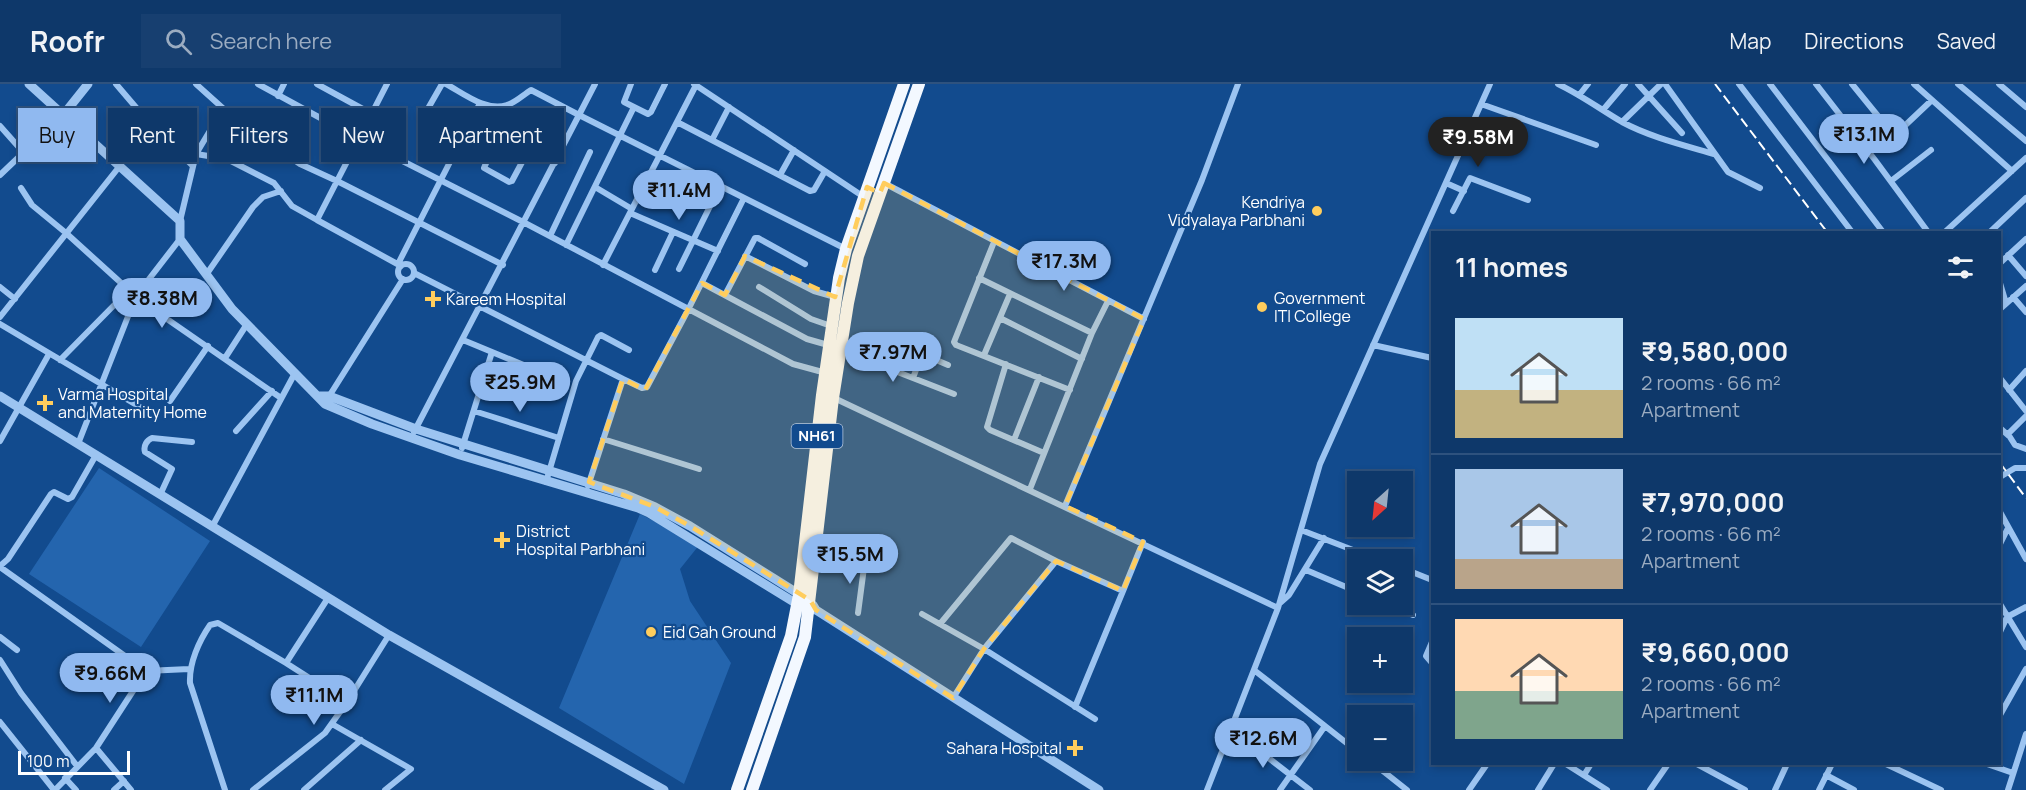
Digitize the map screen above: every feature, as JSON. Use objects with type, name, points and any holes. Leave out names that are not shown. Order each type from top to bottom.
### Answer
[{"type":"highway","name":"NH61","points":[[834,347],[831,326],[846,249],[904,84]]},
{"type":"highway","name":"NH61","points":[[752,790],[805,637],[806,604],[834,347],[858,256],[919,84]]},
{"type":"highway","points":[[866,192],[882,188]]},
{"type":"highway","name":"NH61","points":[[737,790],[791,636],[806,604],[814,557],[827,396]]},
{"type":"street","points":[[29,84],[57,108]]},
{"type":"street","points":[[69,108],[88,84]]},
{"type":"street","points":[[116,84],[151,125],[192,165]]},
{"type":"street","points":[[196,84],[222,108]]},
{"type":"street","points":[[258,84],[321,119]]},
{"type":"street","points":[[278,96],[284,84]]},
{"type":"street","points":[[317,84],[361,108]]},
{"type":"street","points":[[375,108],[387,84]]},
{"type":"street","points":[[429,108],[444,84],[480,103],[497,107],[508,105],[531,87],[579,115],[846,249]]},
{"type":"street","points":[[411,438],[525,223],[595,84]]},
{"type":"street","points":[[631,84],[624,102],[650,113],[665,84]]},
{"type":"street","points":[[1065,506],[1202,180],[1238,84]]},
{"type":"street","points":[[1207,790],[1279,606],[1320,464],[1490,84]]},
{"type":"street","points":[[1558,84],[1580,94],[1622,122],[1653,136],[1714,154]]},
{"type":"street","points":[[1580,94],[1588,84]]},
{"type":"street","points":[[1603,110],[1625,84]]},
{"type":"street","points":[[1638,84],[1682,133]]},
{"type":"street","points":[[1622,122],[1663,84],[1732,175],[1760,188]]},
{"type":"street","points":[[1739,84],[1851,231]]},
{"type":"street","points":[[1770,84],[1882,231]]},
{"type":"street","points":[[1816,84],[1927,231]]},
{"type":"street","points":[[1852,84],[1891,132],[1896,134],[1932,100]]},
{"type":"street","points":[[1914,84],[2012,171]]},
{"type":"street","points":[[1958,84],[2026,141]]},
{"type":"street","points":[[1999,84],[2026,107]]},
{"type":"street","points":[[603,265],[695,85],[825,171],[866,192]]},
{"type":"street","points":[[478,108],[480,103]]},
{"type":"street","points":[[1481,104],[1596,145]]},
{"type":"street","points":[[712,140],[729,107]]},
{"type":"street","points":[[566,245],[634,108]]},
{"type":"street","points":[[677,122],[813,191],[825,171]]},
{"type":"street","points":[[0,126],[18,146]]},
{"type":"street","points":[[197,152],[209,132]]},
{"type":"street","points":[[96,145],[180,221]]},
{"type":"street","points":[[780,175],[794,150]]},
{"type":"street","points":[[1891,181],[1931,150]]},
{"type":"street","points":[[550,236],[590,152]]},
{"type":"street","points":[[197,154],[227,159],[274,183],[292,206],[317,220],[400,265],[412,266],[414,273],[642,388],[647,387],[744,198]]},
{"type":"street","points":[[0,175],[18,158]]},
{"type":"street","points":[[1946,231],[2026,158]]},
{"type":"street","points":[[193,162],[180,221],[180,239],[232,309],[318,396],[372,424],[411,438],[649,513],[806,604]]},
{"type":"street","points":[[297,162],[503,265]]},
{"type":"street","points":[[317,220],[347,162]]},
{"type":"street","points":[[405,162],[792,364],[831,374]]},
{"type":"street","points":[[403,279],[398,273],[400,265],[450,162]]},
{"type":"street","points":[[486,162],[484,168],[509,182],[512,181],[522,162]]},
{"type":"street","points":[[0,317],[119,167]]},
{"type":"street","points":[[1454,211],[1472,178],[1528,200]]},
{"type":"street","points":[[1446,183],[1464,191]]},
{"type":"street","points":[[679,269],[720,186]]},
{"type":"street","points":[[595,187],[631,211],[718,251]]},
{"type":"street","points":[[21,188],[32,205],[136,296],[281,398]]},
{"type":"street","points":[[882,188],[1144,319]]},
{"type":"street","points":[[206,275],[253,207],[263,197],[281,191]]},
{"type":"street","points":[[1991,231],[2026,198]]},
{"type":"street","points":[[655,270],[673,232]]},
{"type":"street","points":[[725,295],[756,237],[805,264]]},
{"type":"street","points":[[78,444],[136,296],[180,239]]},
{"type":"street","points":[[2001,262],[2026,239]]},
{"type":"street","points":[[994,242],[953,339],[956,345],[1070,390]]},
{"type":"street","points":[[2008,255],[2026,276]]},
{"type":"street","points":[[745,256],[814,291],[835,297]]},
{"type":"street","points":[[403,279],[410,279],[414,273]]},
{"type":"street","points":[[979,278],[1092,333]]},
{"type":"street","points":[[327,400],[403,279]]},
{"type":"street","points":[[702,283],[807,339],[834,347],[954,394]]},
{"type":"street","points":[[2001,286],[2006,303]]},
{"type":"street","points":[[2001,308],[2026,286]]},
{"type":"street","points":[[0,287],[15,298]]},
{"type":"street","points":[[759,287],[812,319],[831,326]]},
{"type":"street","points":[[60,360],[129,290]]},
{"type":"street","points":[[984,355],[1010,294]]},
{"type":"street","points":[[2013,297],[2026,312]]},
{"type":"street","points":[[1030,489],[1092,333],[1108,301]]},
{"type":"street","points":[[1000,318],[1082,358]]},
{"type":"street","points":[[0,324],[145,410]]},
{"type":"street","points":[[225,358],[247,324]]},
{"type":"street","points":[[546,482],[576,381],[599,336],[629,351]]},
{"type":"street","points":[[463,340],[550,376]]},
{"type":"street","points":[[1373,345],[1431,358]]},
{"type":"street","points":[[170,401],[208,346]]},
{"type":"street","points":[[460,455],[492,352]]},
{"type":"street","points":[[0,441],[49,354]]},
{"type":"street","points":[[913,378],[922,354],[948,365]]},
{"type":"street","points":[[1006,364],[986,424],[990,430],[1044,453]]},
{"type":"street","points":[[2009,390],[2026,371]]},
{"type":"street","points":[[212,527],[295,373]]},
{"type":"street","points":[[1014,440],[1039,377]]},
{"type":"street","points":[[586,494],[623,379]]},
{"type":"street","points":[[2001,379],[2026,411]]},
{"type":"street","points":[[236,431],[272,391]]},
{"type":"street","points":[[0,396],[389,635],[664,790]]},
{"type":"street","points":[[827,396],[1279,606]]},
{"type":"street","points":[[327,400],[589,482],[655,507],[690,526],[806,604],[1099,790]]},
{"type":"street","points":[[474,411],[559,438]]},
{"type":"street","points":[[372,424],[376,414]]},
{"type":"street","points":[[2009,436],[2009,432],[2026,416]]},
{"type":"street","points":[[2001,429],[2015,445],[2026,449]]},
{"type":"street","points":[[160,495],[172,469],[145,452],[144,447],[148,440],[152,438],[192,442]]},
{"type":"street","points":[[603,438],[699,469]]},
{"type":"street","points":[[96,455],[72,497],[68,499],[54,492],[51,494],[8,559],[0,566],[146,671],[189,669]]},
{"type":"street","points":[[2001,476],[2015,468],[2026,468]]},
{"type":"street","points":[[2001,514],[2026,559]]},
{"type":"street","points":[[2001,542],[2008,528]]},
{"type":"street","points":[[1301,530],[1352,549]]},
{"type":"street","points":[[814,557],[875,559],[878,538]]},
{"type":"street","points":[[940,624],[1011,538],[1123,591]]},
{"type":"street","points":[[1279,606],[1288,597],[1306,570],[1324,538]]},
{"type":"street","points":[[1075,707],[1143,542]]},
{"type":"street","points":[[858,613],[865,560]]},
{"type":"street","points":[[953,698],[984,649],[1056,561]]},
{"type":"street","points":[[1306,570],[1347,587]]},
{"type":"street","points":[[1413,572],[1431,580]]},
{"type":"street","points":[[286,663],[328,598]]},
{"type":"street","points":[[2001,606],[2026,647]]},
{"type":"street","points":[[2001,630],[2007,617],[2026,606]]},
{"type":"street","points":[[922,614],[984,649],[1095,719]]},
{"type":"street","points":[[225,790],[194,699],[189,669],[206,631],[214,622],[218,622],[347,702]]},
{"type":"street","points":[[253,790],[325,733],[333,724],[389,635]]},
{"type":"street","points":[[0,637],[17,650]]},
{"type":"street","points":[[1431,644],[1426,656],[1431,662]]},
{"type":"street","points":[[0,660],[21,693],[77,766]]},
{"type":"street","points":[[2002,705],[2026,669]]},
{"type":"street","points":[[1254,670],[1347,743]]},
{"type":"street","points":[[0,722],[54,790],[96,748],[146,671]]},
{"type":"street","points":[[333,724],[411,770],[385,790]]},
{"type":"street","points":[[1280,790],[1325,726]]},
{"type":"street","points":[[1230,729],[1310,790]]},
{"type":"street","points":[[2008,790],[2026,734]]},
{"type":"street","points":[[304,790],[361,740]]},
{"type":"street","points":[[96,748],[131,790]]},
{"type":"street","points":[[1469,790],[1486,765]]},
{"type":"street","points":[[1538,790],[1553,765]]},
{"type":"street","points":[[1568,765],[1607,790]]},
{"type":"street","points":[[1584,775],[1590,765]]},
{"type":"street","points":[[1650,790],[1667,765]]},
{"type":"street","points":[[1699,765],[1745,790]]},
{"type":"street","points":[[1775,790],[1787,765]]},
{"type":"street","points":[[1819,790],[1831,765]]},
{"type":"street","points":[[1888,765],[1941,790]]},
{"type":"street","points":[[1901,771],[1904,765]]},
{"type":"street","points":[[1990,765],[2013,773]]},
{"type":"street","points":[[1383,771],[1407,790]]},
{"type":"street","points":[[1826,775],[1854,790]]},
{"type":"street","points":[[65,778],[76,790]]},
{"type":"street","points":[[114,790],[124,781]]},
{"type":"highlighted area","points":[[884,183],[1144,319],[1065,506],[1143,542],[1123,591],[1056,561],[984,649],[953,698],[816,610],[810,600],[690,526],[655,507],[589,482],[623,379],[645,390],[702,283],[725,295],[745,256],[835,297],[867,187],[880,193]]},
{"type":"shaded area","points":[[99,468],[210,541],[141,647],[29,574]]},
{"type":"shaded area","name":"Eid Gah Ground","points":[[640,514],[700,544],[680,569],[690,601],[731,663],[684,784],[559,708]]},
{"type":"railway","points":[[1715,84],[1826,231]]},
{"type":"railway","points":[[2001,464],[2026,498]]},
{"type":"place","name":"Kendriya Vidyalaya Parbhani","points":[[1317,211]]},
{"type":"place","name":"Kareem Hospital","points":[[433,299]]},
{"type":"place","name":"Government ITI College","points":[[1262,307]]},
{"type":"place","name":"Varma Hospital and Maternity Home","points":[[45,403]]},
{"type":"place","name":"District Hospital Parbhani","points":[[502,540]]},
{"type":"place","name":"Eid Gah Ground","points":[[651,632]]},
{"type":"place","name":"Sahara Hospital","points":[[1075,748]]}]
